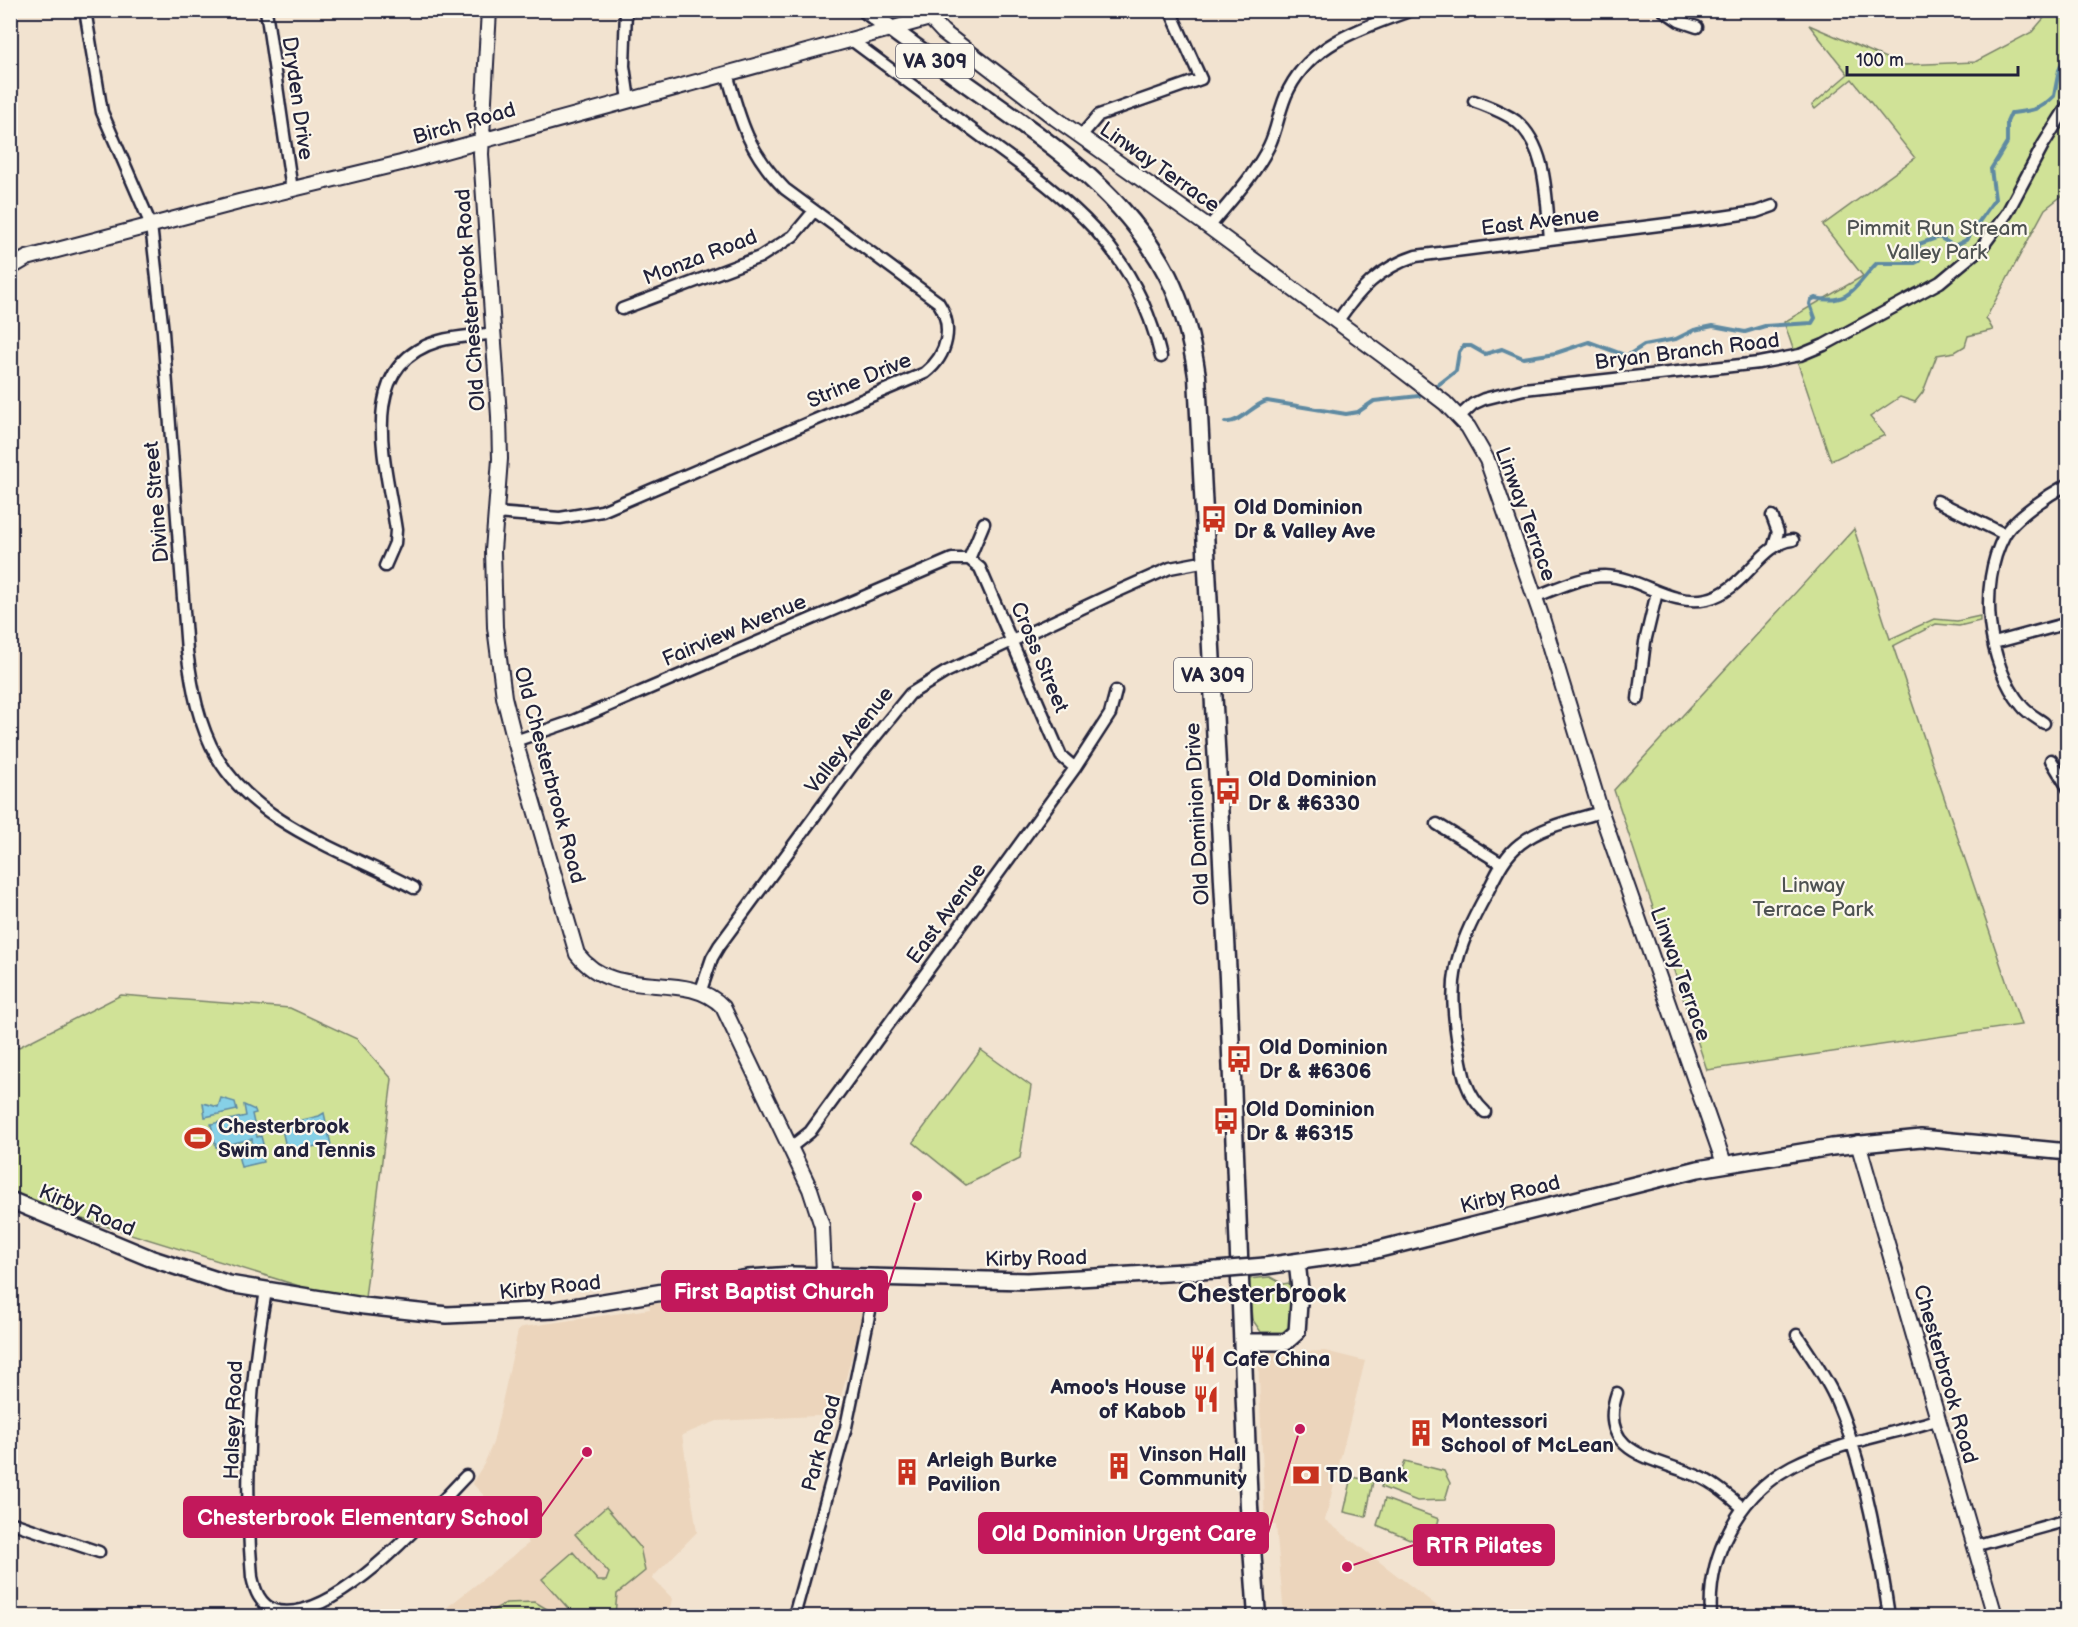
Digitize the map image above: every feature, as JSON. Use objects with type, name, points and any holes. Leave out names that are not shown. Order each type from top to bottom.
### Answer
[{"type":"main road","name":"Old Dominion Drive","points":[[866,10],[1090,176],[1125,213],[1151,248],[1178,298],[1193,349],[1197,376],[1207,561],[1257,1617]]},
{"type":"main road","name":"Kirby Road","points":[[10,1200],[150,1258],[229,1284],[422,1314],[477,1315],[554,1310],[748,1278],[824,1274],[1037,1281],[1265,1266],[1372,1251],[1724,1163],[1858,1143],[1921,1138],[2067,1152]]},
{"type":"main road","points":[[1244,1342],[1286,1342],[1297,1332],[1300,1289],[1297,1262]]},
{"type":"street","name":"Divine Street","points":[[86,10],[102,112],[151,225],[163,332],[187,651],[193,691],[207,738],[227,772],[255,800],[314,838],[414,888]]},
{"type":"street","name":"Dryden Drive","points":[[266,10],[292,190]]},
{"type":"street","name":"Old Chesterbrook Road","points":[[489,10],[482,170],[499,416],[493,561],[495,627],[504,697],[515,741],[577,954],[586,966],[611,980],[700,993],[716,999],[728,1015],[810,1189],[822,1226],[824,1274]]},
{"type":"street","points":[[626,10],[624,66],[629,100]]},
{"type":"street","points":[[1081,136],[1099,115],[1201,79],[1170,10]]},
{"type":"street","points":[[1209,227],[1261,160],[1270,144],[1289,88],[1309,60],[1330,44],[1350,34],[1412,10]]},
{"type":"street","points":[[1663,10],[1679,21],[1697,27]]},
{"type":"street","name":"Birch Road","points":[[10,268],[27,258],[629,100],[890,28],[931,13]]},
{"type":"street","name":"Linway Terrace","points":[[931,13],[943,32],[1081,136],[1337,322],[1459,417],[1487,460],[1534,597],[1601,812],[1724,1163]]},
{"type":"street","points":[[850,39],[1032,173],[1086,217],[1109,245],[1134,282],[1147,308],[1161,357]]},
{"type":"street","name":"Strine Drive","points":[[496,513],[560,518],[602,511],[925,373],[941,357],[947,334],[946,320],[938,302],[785,189],[756,156],[739,118],[727,73]]},
{"type":"street","points":[[1474,101],[1516,122],[1534,146],[1543,182],[1550,239]]},
{"type":"street","name":"Bryan Branch Road","points":[[1459,417],[1473,404],[1484,399],[1524,389],[1759,363],[1800,355],[1824,345],[1940,282],[1982,247],[2007,213],[2067,105]]},
{"type":"street","name":"East Avenue","points":[[1337,322],[1371,279],[1401,261],[1416,256],[1722,217],[1756,212],[1773,206]]},
{"type":"street","name":"Monza Road","points":[[622,309],[760,257],[793,236],[814,210]]},
{"type":"street","points":[[385,566],[396,543],[380,423],[384,395],[390,381],[404,362],[423,348],[453,338],[494,333]]},
{"type":"street","points":[[2044,723],[2023,708],[2011,690],[2001,668],[1988,618],[1989,593],[2004,534],[2040,500],[2067,484]]},
{"type":"street","points":[[1937,501],[2004,534]]},
{"type":"street","points":[[1772,516],[1778,532],[1772,549]]},
{"type":"street","points":[[969,559],[984,523]]},
{"type":"street","points":[[1534,597],[1590,578],[1604,576],[1617,578],[1681,600],[1716,596],[1734,586],[1772,549],[1785,541],[1793,540]]},
{"type":"street","name":"Fairview Avenue","points":[[515,741],[573,721],[952,559],[969,559]]},
{"type":"street","name":"Cross Street","points":[[969,559],[980,568],[1061,756],[1075,768]]},
{"type":"street","name":"Valley Avenue","points":[[700,993],[712,958],[719,946],[853,764],[910,694],[921,685],[1011,640],[1170,568],[1207,561]]},
{"type":"street","points":[[1638,699],[1645,642],[1657,592]]},
{"type":"street","points":[[1994,644],[2067,623]]},
{"type":"street","name":"East Avenue","points":[[791,1147],[810,1132],[1075,768],[1110,714],[1116,691]]},
{"type":"street","points":[[2051,760],[2067,788]]},
{"type":"street","points":[[1485,1112],[1470,1094],[1465,1082],[1451,996],[1458,952],[1502,864],[1521,843],[1533,836],[1601,812]]},
{"type":"street","points":[[1437,824],[1502,864]]},
{"type":"street","name":"Chesterbrook Road","points":[[1858,1143],[1995,1617]]},
{"type":"street","name":"Park Road","points":[[794,1617],[848,1420],[877,1277]]},
{"type":"street","name":"Halsey Road","points":[[266,1291],[250,1401],[250,1530],[254,1588],[265,1604],[281,1612],[294,1614],[322,1606],[377,1566],[466,1476]]},
{"type":"street","points":[[1797,1335],[1837,1402],[1873,1524],[1889,1617]]},
{"type":"street","points":[[1617,1393],[1612,1413],[1613,1424],[1623,1443],[1650,1461],[1705,1479],[1743,1508]]},
{"type":"street","points":[[1711,1617],[1712,1582],[1728,1533],[1743,1508],[1763,1488],[1792,1466],[1851,1445],[1937,1420]]},
{"type":"street","points":[[1974,1546],[2067,1520]]},
{"type":"street","points":[[10,1522],[99,1552]]},
{"type":"shaded area","points":[[784,1277],[858,1280],[869,1292],[836,1415],[717,1421],[682,1435],[697,1532],[652,1578],[673,1599],[669,1616],[436,1616],[529,1543],[472,1483],[493,1443],[518,1331],[523,1327],[650,1309],[648,1298]]},
{"type":"shaded area","points":[[1325,1351],[1365,1361],[1325,1520],[1450,1616],[1284,1616],[1276,1525],[1265,1525],[1258,1353]]},
{"type":"shaded area","points":[[1472,1606],[1512,1616],[1466,1616]]},
{"type":"green space","name":"Pimmit Run Stream Valley Park","points":[[2050,11],[2067,11],[2067,192],[2045,209],[1986,318],[1993,330],[1968,336],[1965,346],[1955,352],[1937,355],[1923,392],[1915,402],[1900,397],[1870,417],[1885,435],[1831,461],[1784,322],[1863,276],[1823,225],[1915,158],[1852,79],[1815,109],[1812,105],[1848,74],[1809,25],[1902,65],[1975,62],[2032,32]]},
{"type":"green space","name":"Linway Terrace Park","points":[[1854,529],[1890,639],[1934,619],[1957,621],[1980,616],[1980,621],[1959,626],[1936,624],[1893,646],[2021,1025],[1707,1070],[1614,790]]},
{"type":"green space","name":"Chesterbrook Swim and Tennis","points":[[121,995],[290,1008],[357,1039],[392,1079],[364,1306],[11,1197],[11,1051]]},
{"type":"green space","points":[[981,1050],[1031,1086],[1020,1158],[966,1185],[913,1142]]},
{"type":"green space","points":[[1270,1277],[1283,1284],[1289,1283],[1292,1293],[1290,1329],[1286,1332],[1261,1332],[1252,1319],[1248,1279]]},
{"type":"green space","points":[[1405,1461],[1444,1471],[1450,1483],[1445,1500],[1417,1501],[1381,1487],[1384,1477],[1399,1480]]},
{"type":"green space","points":[[1352,1477],[1373,1481],[1366,1517],[1344,1512]]},
{"type":"green space","points":[[1385,1499],[1439,1519],[1431,1548],[1377,1525]]},
{"type":"green space","points":[[606,1507],[640,1547],[645,1571],[617,1594],[615,1614],[644,1610],[654,1616],[575,1616],[542,1579],[573,1552],[598,1581],[606,1581],[609,1573],[575,1534]]},
{"type":"green space","points":[[535,1602],[559,1616],[482,1616],[506,1603]]},
{"type":"water","points":[[221,1098],[235,1102],[237,1110],[205,1117],[203,1103],[218,1107]]},
{"type":"water","points":[[244,1105],[255,1110],[256,1113],[252,1114],[257,1137],[261,1136],[263,1144],[259,1145],[263,1162],[241,1167],[237,1151],[253,1147],[252,1139],[216,1147],[211,1124],[246,1116]]},
{"type":"water","points":[[324,1113],[331,1145],[287,1152],[281,1125]]},
{"type":"waterway","points":[[1438,385],[1456,371],[1459,352],[1463,346],[1471,346],[1485,354],[1502,349],[1523,358],[1556,353],[1589,342],[1627,356],[1644,345],[1676,339],[1694,330],[1713,326],[1745,332],[1765,326],[1812,323],[1815,318],[1810,304],[1811,300],[1815,298],[1837,299],[1845,296],[1877,263],[1915,263],[1919,261],[1919,244],[1939,237],[1954,246],[1966,240],[1995,199],[1991,169],[2007,143],[2007,122],[2011,113],[2034,109],[2044,105],[2054,96],[2059,70],[2068,51]]},
{"type":"waterway","points":[[1225,422],[1236,420],[1267,401],[1346,414],[1358,412],[1374,401],[1419,396]]},
{"type":"place","name":"Old Dominion Dr & Valley Ave","points":[[1214,519]]},
{"type":"place","name":"Old Dominion Dr & #6330","points":[[1228,791]]},
{"type":"place","name":"Old Dominion Dr & #6306","points":[[1239,1059]]},
{"type":"place","name":"Old Dominion Dr & #6315","points":[[1226,1121]]},
{"type":"place","name":"Chesterbrook Swim and Tennis","points":[[198,1138]]},
{"type":"place","name":"First Baptist Church","points":[[917,1196]]},
{"type":"place","name":"Cafe China","points":[[1203,1359]]},
{"type":"place","name":"Amoo's House of Kabob","points":[[1206,1399]]},
{"type":"place","name":"Old Dominion Urgent Care","points":[[1300,1429]]},
{"type":"place","name":"Montessori School of McLean","points":[[1421,1433]]},
{"type":"place","name":"Chesterbrook Elementary School","points":[[587,1452]]},
{"type":"place","name":"Vinson Hall Community","points":[[1119,1466]]},
{"type":"place","name":"Arleigh Burke Pavilion","points":[[907,1472]]},
{"type":"place","name":"TD Bank","points":[[1306,1475]]},
{"type":"place","name":"RTR Pilates","points":[[1347,1567]]},
{"type":"district","name":"Chesterbrook","points":[[1262,1293]]}]
